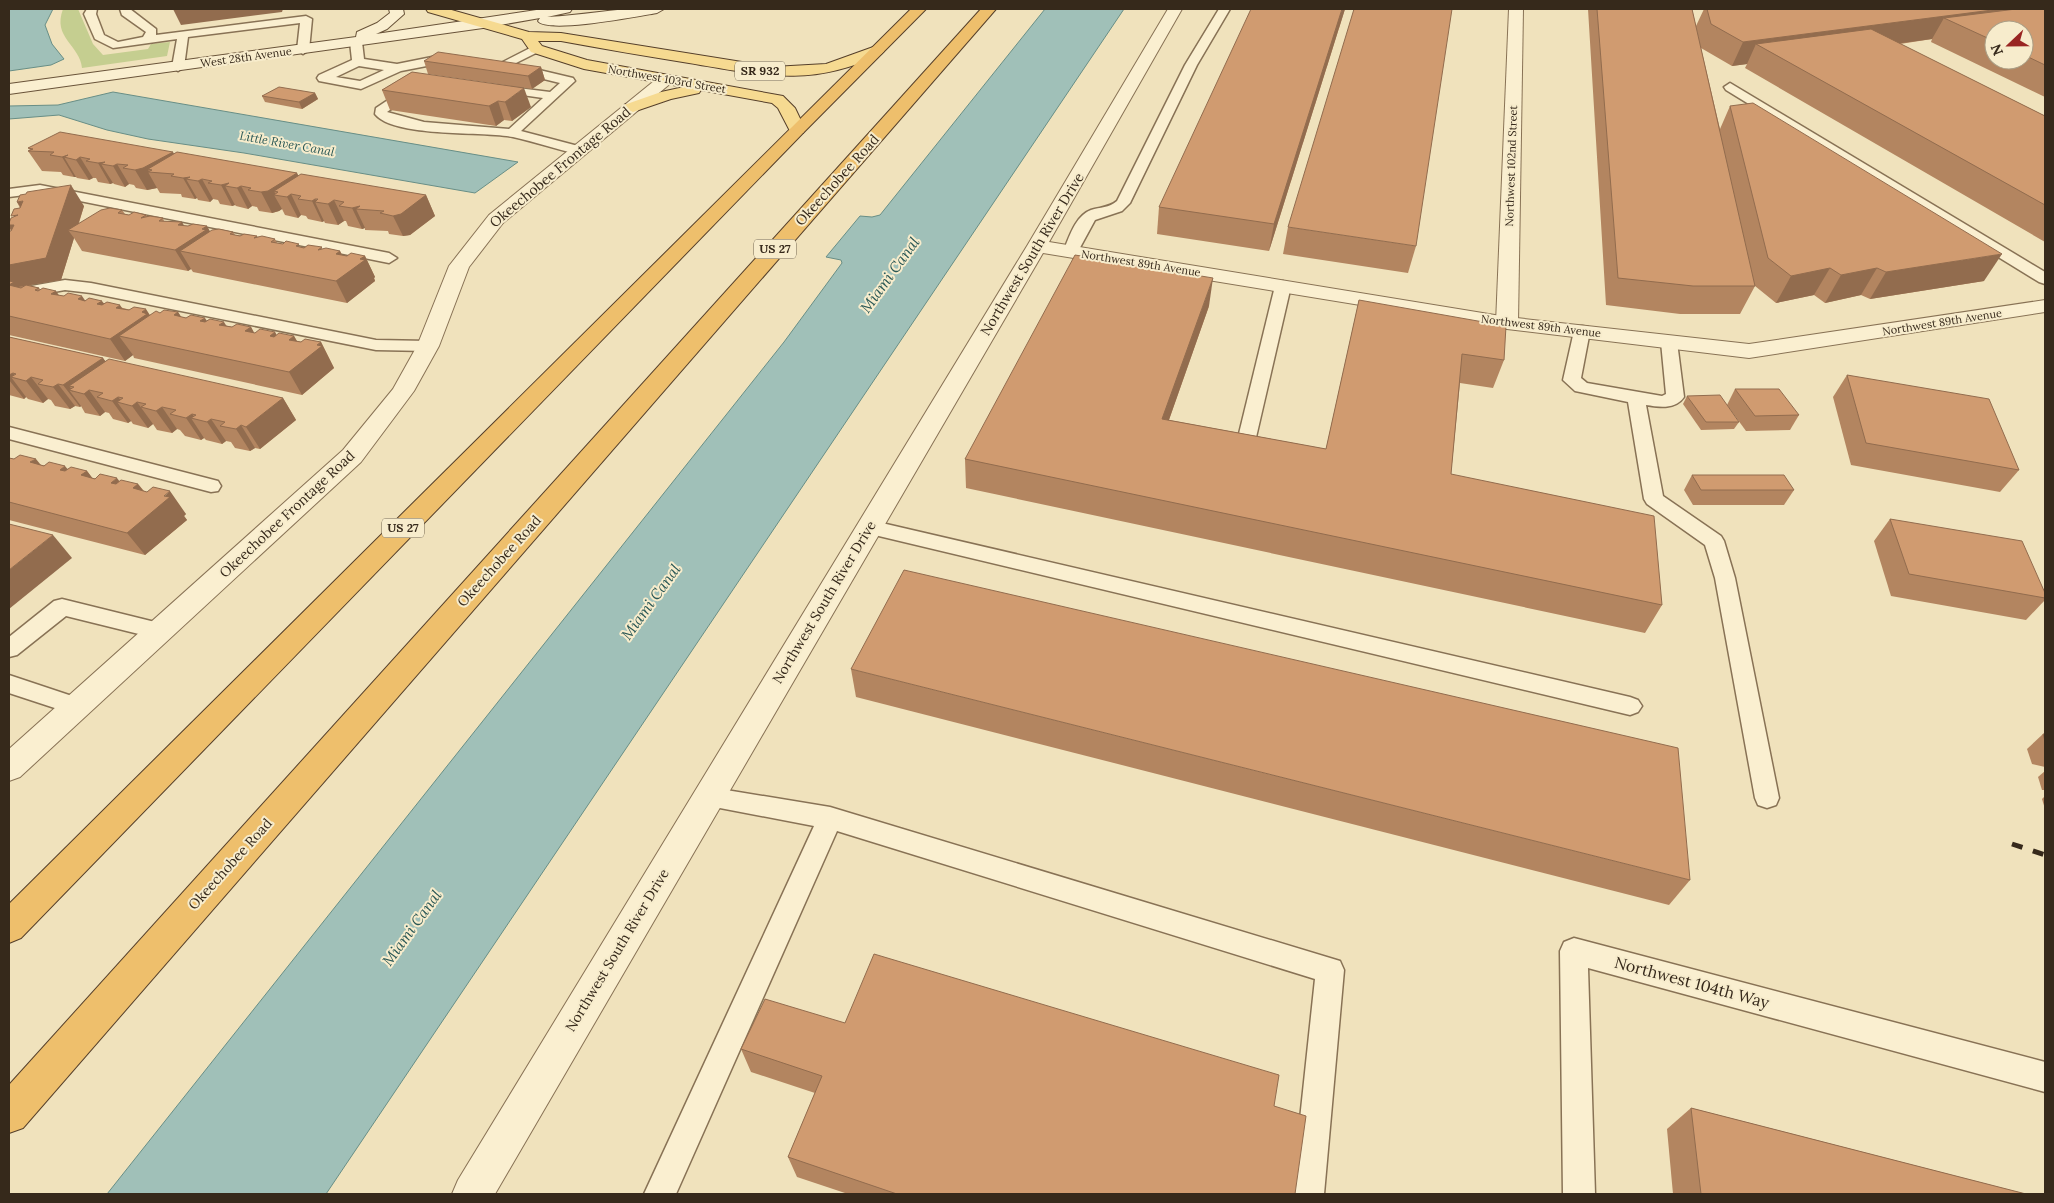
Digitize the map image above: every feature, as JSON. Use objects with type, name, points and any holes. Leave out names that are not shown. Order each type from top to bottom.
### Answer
[{"type":"highway","name":"Okeechobee Road","points":[[9,1114],[989,9]]},
{"type":"highway","name":"US 27","points":[[9,928],[797,128],[876,51],[912,11]]},
{"type":"main road","name":"Northwest 103rd Street","points":[[433,9],[484,24],[584,64],[777,99],[783,102],[787,108],[787,114],[797,128]]},
{"type":"main road","name":"Northwest 103rd Street","points":[[532,42],[561,37],[641,51]]},
{"type":"main road","name":"SR 932","points":[[641,51],[727,66],[793,74],[832,68],[876,51]]},
{"type":"main road","points":[[641,51],[663,70],[665,80]]},
{"type":"main road","points":[[630,108],[666,95],[717,88]]},
{"type":"street","points":[[340,44],[387,23],[397,14],[396,9]]},
{"type":"street","name":"West 28th Avenue","points":[[9,89],[484,24],[565,9]]},
{"type":"street","name":"West 28th Avenue","points":[[484,24],[598,17],[657,9]]},
{"type":"street","name":"Northwest South River Drive","points":[[472,1194],[869,526],[1038,246],[1175,9]]},
{"type":"street","name":"Northwest 102nd Street","points":[[1506,323],[1516,9]]},
{"type":"street","points":[[589,42],[576,31],[584,23],[598,17]]},
{"type":"street","name":"Okeechobee Frontage Road","points":[[9,768],[352,456],[403,391],[428,346],[444,300],[460,266],[496,218],[665,80]]},
{"type":"street","name":"Northwest 89th Avenue","points":[[1038,246],[1506,323],[1749,351],[2045,306]]},
{"type":"lane","points":[[92,9],[90,14],[99,37],[117,46],[148,39],[306,19],[303,50]]},
{"type":"lane","points":[[125,9],[126,13],[152,31],[148,39]]},
{"type":"lane","points":[[1071,252],[1086,221],[1093,215],[1113,210],[1123,203],[1192,65],[1224,9]]},
{"type":"lane","points":[[178,67],[183,35]]},
{"type":"lane","points":[[356,42],[358,62]]},
{"type":"lane","points":[[512,133],[569,81],[499,64],[532,42]]},
{"type":"lane","points":[[468,62],[442,59],[392,70],[362,85],[323,78],[358,62],[392,70],[418,80],[381,111],[381,114],[399,122],[476,132],[512,133],[577,150]]},
{"type":"lane","points":[[485,87],[552,96]]},
{"type":"lane","points":[[1730,87],[2045,279]]},
{"type":"lane","points":[[9,193],[40,189],[389,258]]},
{"type":"lane","points":[[9,295],[65,285],[91,288],[376,344],[428,346]]},
{"type":"lane","points":[[1245,446],[1283,286]]},
{"type":"lane","points":[[1582,331],[1572,380],[1581,387],[1664,402],[1675,398],[1669,342]]},
{"type":"lane","points":[[1636,398],[1654,499],[1714,541],[1725,578],[1767,798]]},
{"type":"lane","points":[[9,433],[211,486]]},
{"type":"lane","points":[[869,526],[1630,706]]},
{"type":"lane","points":[[9,649],[62,607],[159,631]]},
{"type":"lane","points":[[9,684],[76,706]]},
{"type":"lane","points":[[708,797],[830,818],[1330,970],[1308,1194]]},
{"type":"lane","points":[[660,1194],[830,818]]},
{"type":"lane","name":"Northwest 104th Way","points":[[1579,1194],[1574,951],[2045,1077]]},
{"type":"green space","points":[[63,9],[78,9],[93,44],[103,55],[148,49],[151,44],[170,42],[167,56],[82,68],[77,53],[61,27]]},
{"type":"water","points":[[9,9],[53,9],[45,25],[52,44],[64,59],[51,65],[9,71]]},
{"type":"water","name":"Miami Canal","points":[[1045,9],[1124,9],[326,1194],[107,1194],[784,342],[842,263],[841,260],[826,257],[860,216],[872,217],[880,215]]},
{"type":"water","name":"Little River Canal","points":[[113,92],[518,162],[475,193],[244,153],[148,139],[107,130],[59,115],[9,119],[9,106],[58,105]]},
{"type":"building","points":[[1251,9],[1342,9],[1274,224],[1159,207]]},
{"type":"building","points":[[1354,9],[1452,9],[1416,246],[1288,227]]},
{"type":"building","points":[[1597,9],[1692,9],[1755,286],[1693,286],[1618,278]]},
{"type":"building","points":[[1707,9],[2000,9],[1743,42],[1711,24]]},
{"type":"building","points":[[2016,9],[2045,9],[2045,65],[2034,60],[2034,20],[1984,20],[1984,36],[1944,18]]},
{"type":"building","points":[[1871,29],[2045,116],[2045,205],[1756,44]]},
{"type":"building","points":[[438,52],[541,67],[528,76],[424,61]]},
{"type":"building","points":[[412,72],[524,88],[505,102],[498,101],[489,106],[382,90]]},
{"type":"building","points":[[279,87],[315,93],[299,102],[262,96]]},
{"type":"building","points":[[1753,103],[2002,254],[1886,272],[1877,268],[1841,275],[1830,268],[1791,276],[1768,258],[1730,106]]},
{"type":"building","points":[[60,132],[173,152],[143,168],[135,170],[123,168],[128,165],[117,164],[113,166],[101,164],[105,162],[86,161],[90,159],[80,157],[76,160],[64,157],[68,155],[62,157],[50,155],[54,152],[28,151],[33,149],[28,148]]},
{"type":"building","points":[[177,152],[297,173],[268,191],[261,192],[248,190],[251,188],[241,186],[237,188],[225,186],[229,183],[221,185],[208,183],[212,181],[202,179],[198,181],[186,179],[190,177],[171,176],[174,174],[148,172],[152,170],[148,169]]},
{"type":"building","points":[[301,174],[426,195],[401,214],[393,216],[380,213],[384,211],[356,209],[360,206],[352,208],[339,206],[344,202],[334,200],[328,204],[315,202],[318,199],[312,201],[298,199],[301,196],[291,194],[287,197],[274,195],[278,192],[274,191]]},
{"type":"building","points":[[71,185],[46,258],[9,265],[9,231],[11,231],[14,225],[9,225],[9,223],[11,218],[18,215],[11,216],[14,209],[20,208],[23,201],[17,202],[20,195],[27,192]]},
{"type":"building","points":[[110,208],[122,210],[118,213],[129,215],[134,212],[146,215],[141,218],[150,216],[163,218],[159,221],[182,222],[178,225],[188,226],[193,224],[207,226],[202,229],[206,230],[175,250],[68,230],[101,210]]},
{"type":"building","points":[[219,229],[233,232],[230,234],[240,236],[244,234],[257,236],[254,238],[262,236],[275,239],[271,242],[283,244],[286,241],[299,244],[296,246],[304,248],[308,245],[322,247],[318,250],[326,248],[340,251],[336,254],[347,256],[351,253],[365,256],[360,259],[365,260],[336,281],[180,251],[212,230]]},
{"type":"building","points":[[1075,255],[1213,278],[1162,419],[1326,449],[1359,300],[1506,326],[1504,360],[1462,354],[1451,474],[1654,516],[1662,605],[965,459]]},
{"type":"building","points":[[9,285],[21,288],[26,285],[39,288],[35,290],[38,291],[43,288],[56,291],[51,294],[64,296],[68,293],[82,296],[78,299],[85,301],[89,298],[102,301],[97,304],[102,305],[107,302],[120,305],[116,308],[129,310],[134,307],[146,309],[142,312],[147,314],[110,339],[9,316]]},
{"type":"building","points":[[164,310],[178,312],[174,315],[186,318],[191,315],[205,318],[200,321],[205,322],[210,319],[224,322],[219,325],[232,327],[237,324],[251,327],[245,331],[255,333],[260,329],[275,332],[270,336],[274,337],[279,333],[294,336],[289,340],[301,342],[305,339],[321,342],[317,345],[322,346],[289,372],[119,336],[156,311],[160,313]]},
{"type":"building","points":[[9,337],[103,358],[63,385],[58,384],[53,387],[38,384],[43,380],[31,377],[26,381],[11,377],[16,374],[9,375]]},
{"type":"building","points":[[109,359],[283,398],[246,427],[241,425],[236,429],[220,426],[225,422],[211,419],[207,422],[191,418],[196,415],[192,414],[186,418],[170,414],[176,410],[162,407],[156,411],[141,407],[146,404],[137,402],[132,406],[117,402],[123,398],[118,397],[112,401],[97,397],[103,393],[89,390],[84,394],[69,390],[74,387],[69,386]]},
{"type":"building","points":[[1847,375],[1989,399],[2019,470],[1866,443]]},
{"type":"building","points":[[1735,389],[1779,389],[1799,415],[1755,416]]},
{"type":"building","points":[[1720,395],[1739,422],[1706,422],[1687,396]]},
{"type":"building","points":[[20,455],[36,459],[30,462],[44,466],[49,462],[65,466],[60,470],[65,471],[71,467],[87,471],[81,475],[95,479],[100,474],[117,478],[111,483],[116,484],[121,480],[138,484],[133,488],[147,492],[153,487],[170,491],[164,496],[170,497],[127,533],[9,502],[9,458],[14,459]]},
{"type":"building","points":[[1692,475],[1784,475],[1794,490],[1701,490]]},
{"type":"building","points":[[1890,519],[2022,541],[2045,593],[2045,598],[1909,574]]},
{"type":"building","points":[[9,524],[53,535],[9,570]]},
{"type":"building","points":[[904,570],[1678,748],[1690,880],[851,669]]},
{"type":"building","points":[[874,954],[1279,1075],[1274,1106],[1306,1116],[1295,1194],[897,1194],[788,1157],[822,1076],[741,1049],[765,999],[845,1023]]},
{"type":"building","points":[[1691,1108],[2026,1194],[1701,1194]]},
{"type":"railway","points":[[2012,844],[2045,855]]}]
